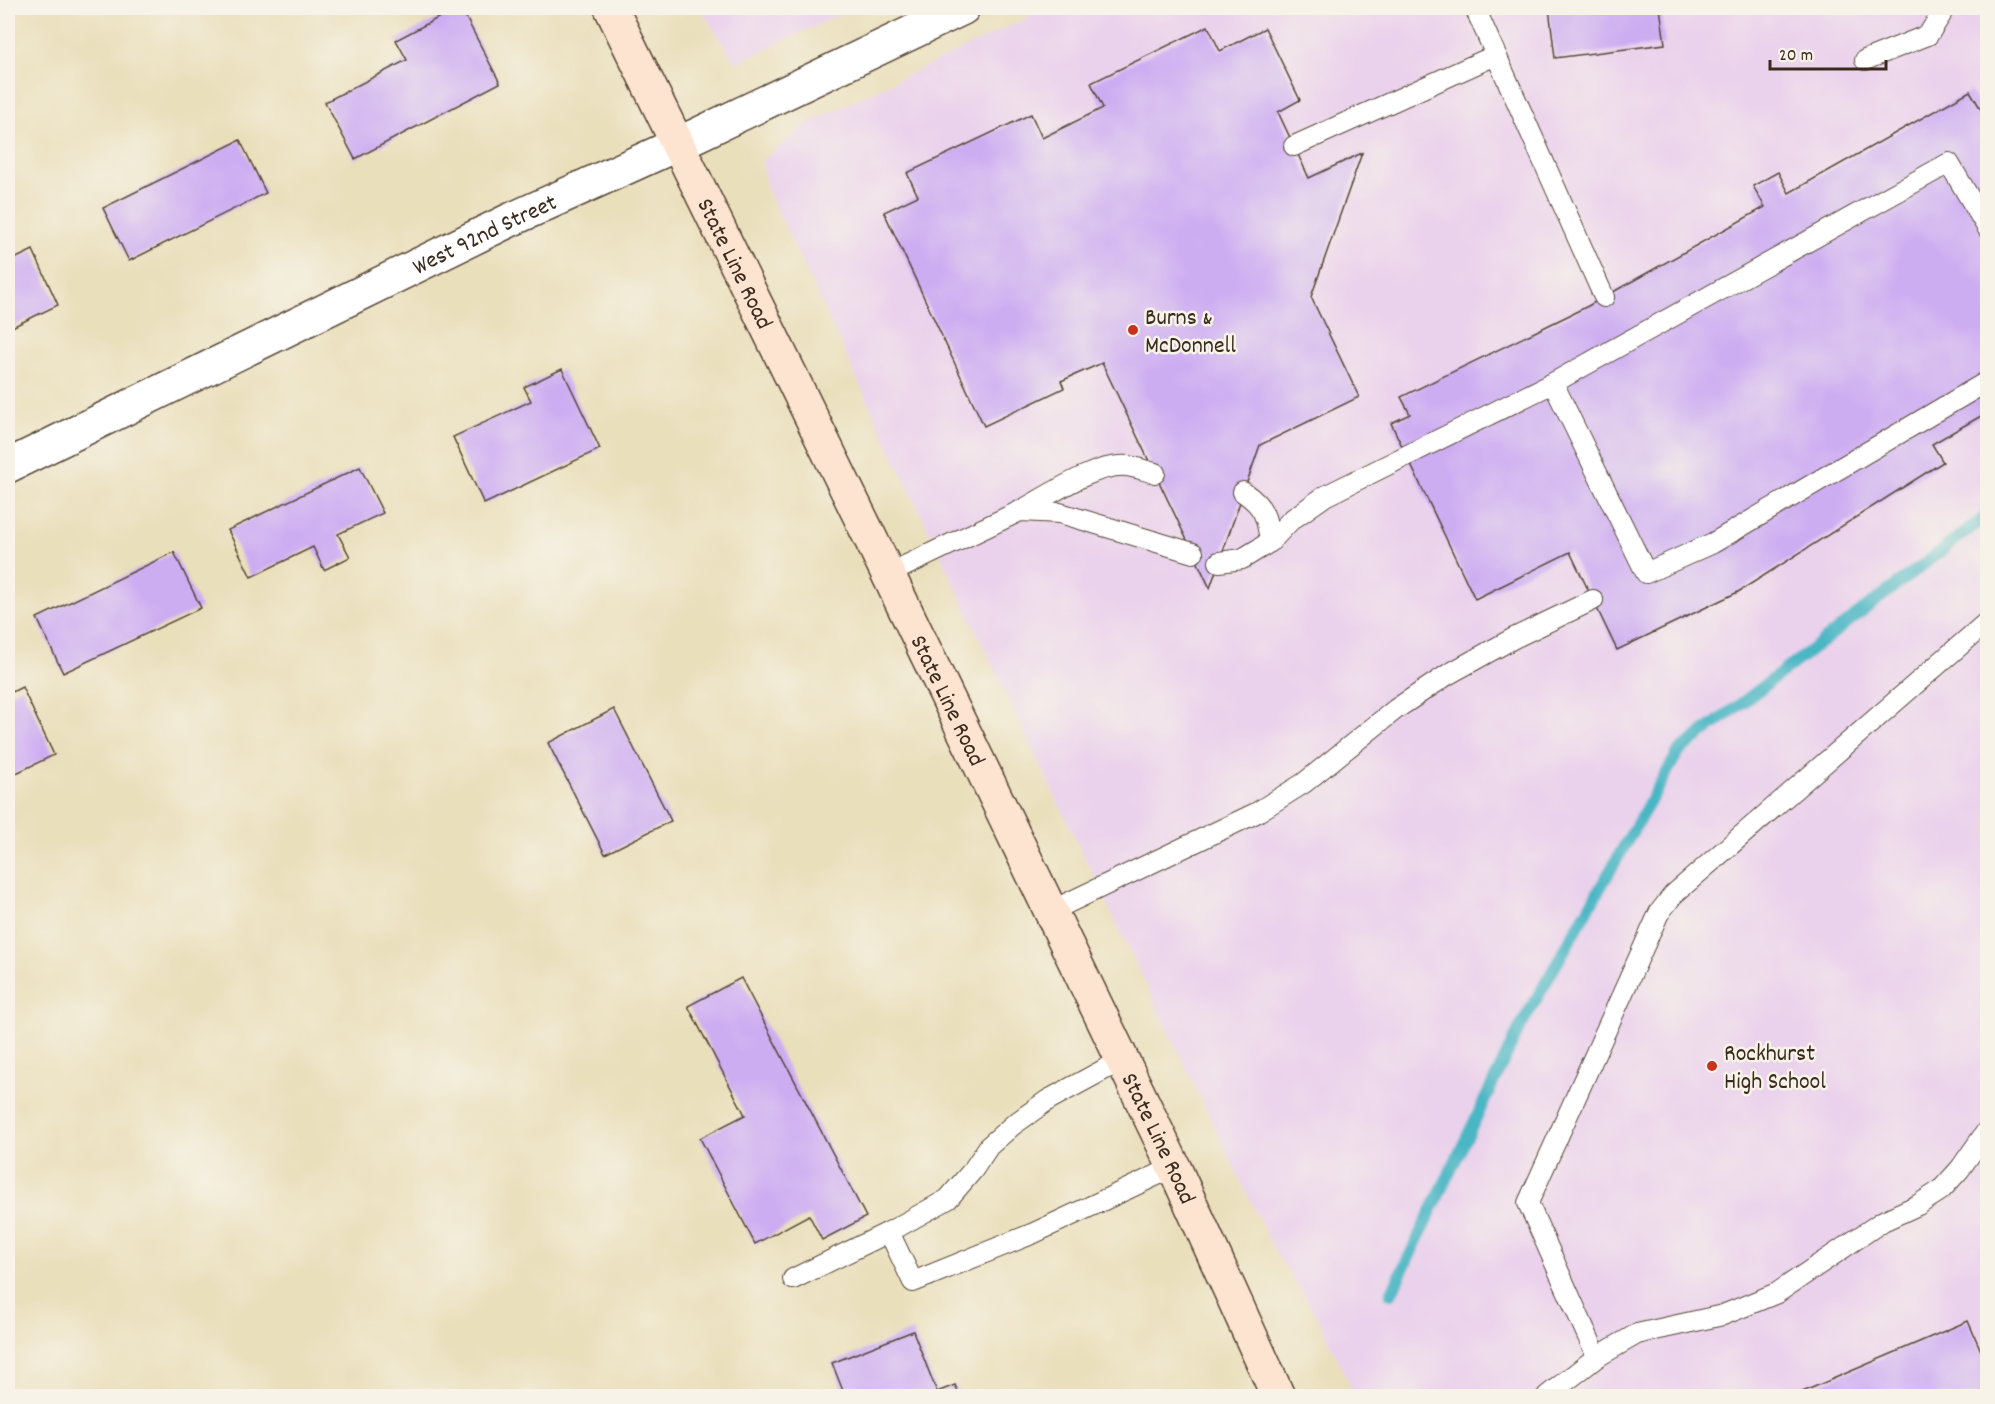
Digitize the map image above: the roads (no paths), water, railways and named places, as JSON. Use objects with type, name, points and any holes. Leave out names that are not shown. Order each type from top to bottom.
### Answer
[{"type":"main road","name":"State Line Road","points":[[611,8],[1051,911],[1174,1167],[1278,1396]]},
{"type":"street","name":"West 92nd Street","points":[[8,466],[508,221],[678,144],[963,8]]},
{"type":"lane","points":[[1475,8],[1604,297]]},
{"type":"lane","points":[[1865,60],[1928,35],[1941,15],[1940,8]]},
{"type":"lane","points":[[1294,146],[1496,55]]},
{"type":"lane","points":[[1219,562],[1242,559],[1270,542],[1292,520],[1325,496],[1553,383],[1949,163],[1988,229]]},
{"type":"lane","points":[[1553,383],[1646,573],[1713,543],[1988,381]]},
{"type":"lane","points":[[888,574],[1020,511],[1084,477],[1109,467],[1127,466],[1155,473]]},
{"type":"lane","points":[[1243,492],[1261,507],[1268,524],[1270,542]]},
{"type":"lane","points":[[1020,511],[1060,513],[1193,553]]},
{"type":"lane","points":[[1051,911],[1256,813],[1304,783],[1396,709],[1447,675],[1514,638],[1593,600]]},
{"type":"lane","points":[[1597,1358],[1528,1203],[1659,913],[1673,895],[1988,621]]},
{"type":"lane","points":[[793,1279],[889,1232],[948,1199],[973,1170],[989,1146],[1013,1125],[1048,1100],[1122,1060]]},
{"type":"lane","points":[[1548,1396],[1597,1358],[1637,1334],[1723,1315],[1777,1293],[1883,1221],[1918,1205],[1941,1190],[1960,1169],[1988,1129]]},
{"type":"lane","points":[[889,1232],[913,1282],[1034,1233],[1174,1167]]},
{"type":"waterway","points":[[1391,1294],[1519,1029],[1679,751],[1988,515]]},
{"type":"place","name":"Burns & McDonnell","points":[[1133,330]]},
{"type":"place","name":"Rockhurst High School","points":[[1712,1066]]}]
